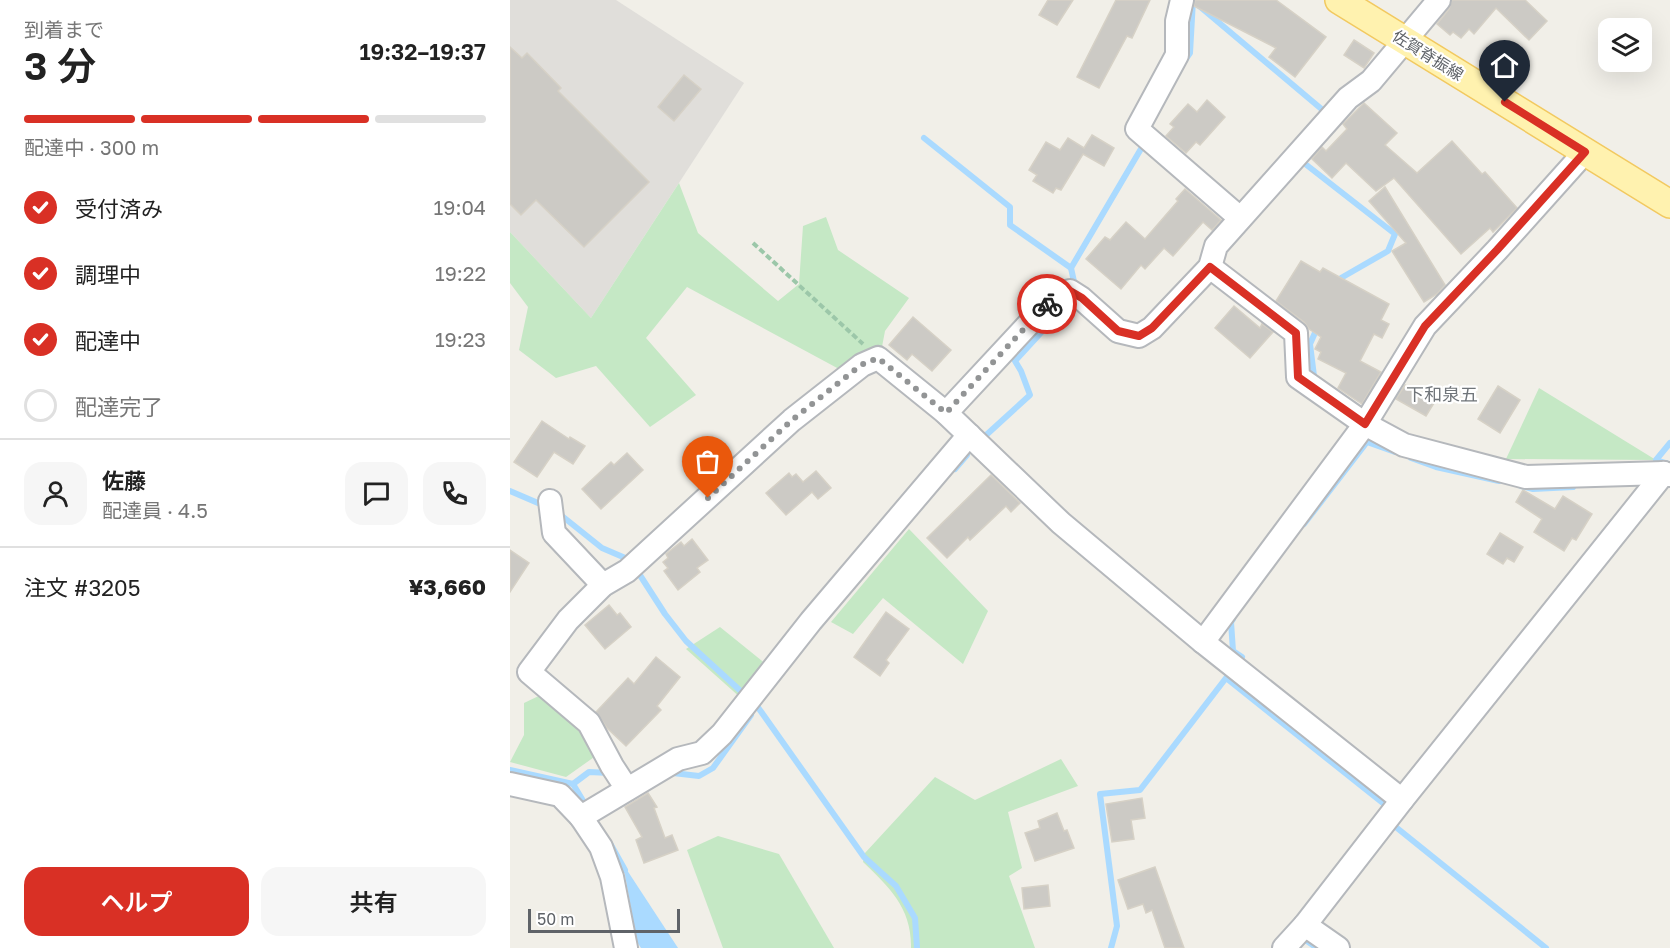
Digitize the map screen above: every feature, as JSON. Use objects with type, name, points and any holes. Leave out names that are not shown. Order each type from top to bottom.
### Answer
[{"type":"main road","name":"佐賀脊振線","points":[[1339,0],[1670,204]]},
{"type":"street","points":[[1182,0],[1177,21],[1177,55],[1145,136],[1240,218]]},
{"type":"street","points":[[946,413],[1052,299],[1070,291],[1082,298],[1118,331],[1139,336],[1152,328],[1210,267],[1216,246],[1240,218],[1348,98],[1371,81],[1439,0]]},
{"type":"street","points":[[1203,642],[1365,424],[1425,326],[1585,152]]},
{"type":"street","points":[[1210,267],[1296,333],[1298,377],[1365,424],[1404,445],[1526,477],[1667,474]]},
{"type":"street","points":[[620,778],[589,723],[530,672],[568,620],[603,585],[634,566],[792,420],[861,365],[878,358],[946,413],[1061,523],[1203,642],[1402,800]]},
{"type":"street","points":[[589,812],[620,778],[702,753],[722,734],[811,621],[969,435]]},
{"type":"street","points":[[1284,948],[1305,925],[1402,800],[1667,474]]},
{"type":"street","points":[[551,508],[554,533],[603,585]]},
{"type":"street","points":[[510,784],[560,795],[589,812],[612,877],[626,948]]},
{"type":"street","points":[[1305,925],[1338,948]]},
{"type":"path","points":[[753,243],[862,344]]},
{"type":"shaded area","points":[[510,0],[616,0],[744,83],[591,318],[510,232]]},
{"type":"green space","points":[[679,183],[698,233],[778,301],[799,284],[803,226],[826,217],[838,250],[909,298],[885,331],[881,352],[853,357],[839,369],[687,287],[646,338],[696,395],[650,427],[596,366],[556,378],[519,350],[528,307],[510,283],[510,232],[591,318]]},
{"type":"green space","points":[[1539,388],[1656,460],[1506,459]]},
{"type":"green space","points":[[909,529],[988,611],[963,664],[883,598],[853,634],[831,622]]},
{"type":"green space","points":[[720,627],[767,665],[742,699],[686,649]]},
{"type":"green space","points":[[547,692],[586,727],[597,755],[566,777],[510,762],[524,735],[524,703]]},
{"type":"green space","points":[[1061,759],[1078,786],[1008,812],[1022,868],[1009,876],[1035,948],[911,948],[908,921],[903,910],[882,880],[863,862],[865,853],[935,777],[975,800]]},
{"type":"green space","points":[[718,836],[779,854],[834,948],[723,948],[687,850]]},
{"type":"water","points":[[623,864],[678,948],[641,948],[637,942]]},
{"type":"building","points":[[1048,0],[1073,0],[1057,25],[1039,15]]},
{"type":"building","points":[[1116,0],[1150,0],[1132,38],[1127,36],[1099,88],[1077,77]]},
{"type":"building","points":[[1195,0],[1276,0],[1326,37],[1295,77],[1269,57],[1276,48],[1194,6]]},
{"type":"building","points":[[1452,0],[1525,0],[1547,21],[1529,40],[1496,8],[1474,34],[1469,29],[1461,38],[1453,32],[1450,35],[1437,24],[1449,9]]},
{"type":"building","points":[[1354,40],[1374,53],[1364,68],[1344,55]]},
{"type":"building","points":[[510,47],[522,58],[527,53],[561,88],[558,91],[649,182],[584,247],[536,200],[521,215],[510,204]]},
{"type":"building","points":[[684,75],[701,89],[674,121],[658,107]]},
{"type":"building","points":[[1207,100],[1225,117],[1200,145],[1196,142],[1186,153],[1166,136],[1174,127],[1170,124],[1188,104],[1197,112]]},
{"type":"building","points":[[1364,103],[1397,133],[1385,145],[1417,173],[1452,141],[1482,174],[1485,172],[1517,208],[1493,232],[1490,228],[1461,254],[1394,178],[1376,191],[1346,163],[1332,178],[1312,159],[1322,147],[1326,151],[1347,129],[1343,124]]},
{"type":"building","points":[[1092,135],[1114,148],[1104,166],[1083,154],[1061,190],[1056,188],[1053,193],[1033,181],[1037,175],[1029,170],[1046,142],[1060,150],[1068,138],[1084,148]]},
{"type":"building","points":[[1385,187],[1445,285],[1437,294],[1424,302],[1392,251],[1406,243],[1369,201]]},
{"type":"building","points":[[1185,189],[1221,220],[1212,230],[1203,222],[1173,256],[1164,248],[1145,269],[1141,265],[1121,289],[1086,259],[1105,237],[1110,240],[1126,222],[1145,239],[1178,201],[1176,199]]},
{"type":"building","points":[[1301,261],[1320,272],[1323,268],[1389,304],[1381,320],[1389,324],[1382,338],[1374,334],[1360,361],[1381,372],[1362,404],[1338,388],[1346,373],[1318,359],[1321,352],[1315,349],[1321,337],[1276,301]]},
{"type":"building","points":[[1234,306],[1260,328],[1262,324],[1273,332],[1250,358],[1215,328]]},
{"type":"building","points":[[913,317],[951,350],[932,371],[912,354],[907,360],[889,345]]},
{"type":"building","points":[[1405,385],[1434,403],[1426,416],[1396,399]]},
{"type":"building","points":[[1498,386],[1520,400],[1500,433],[1478,419]]},
{"type":"building","points":[[542,421],[569,439],[570,437],[585,446],[573,464],[554,452],[537,477],[514,462]]},
{"type":"building","points":[[627,453],[643,470],[601,509],[582,489],[611,462],[614,465]]},
{"type":"building","points":[[816,471],[831,488],[818,499],[812,492],[786,515],[766,493],[789,473],[792,477],[796,474],[803,482]]},
{"type":"building","points":[[991,475],[1020,503],[1011,512],[1006,506],[970,540],[968,537],[947,558],[927,538]]},
{"type":"building","points":[[1523,490],[1555,509],[1563,496],[1592,514],[1576,540],[1572,538],[1564,551],[1534,532],[1542,519],[1516,502]]},
{"type":"building","points":[[1500,533],[1523,547],[1514,562],[1507,558],[1503,564],[1487,554]]},
{"type":"building","points":[[692,539],[708,560],[697,568],[700,572],[678,590],[664,571],[668,568],[663,562],[668,558],[666,554],[681,542],[684,546]]},
{"type":"building","points":[[510,550],[529,563],[510,592]]},
{"type":"building","points":[[609,605],[617,615],[620,613],[631,627],[605,649],[585,625]]},
{"type":"building","points":[[886,612],[909,629],[886,660],[889,663],[880,676],[854,657]]},
{"type":"building","points":[[656,657],[680,677],[657,706],[661,710],[626,746],[607,728],[596,712],[628,678],[634,684]]},
{"type":"building","points":[[648,793],[657,807],[654,808],[665,838],[672,835],[678,850],[644,863],[636,840],[642,837],[625,807]]},
{"type":"building","points":[[1142,798],[1145,818],[1131,820],[1134,839],[1112,842],[1106,804]]},
{"type":"building","points":[[1057,813],[1074,848],[1035,861],[1025,833],[1040,828],[1038,821]]},
{"type":"building","points":[[1155,867],[1184,948],[1165,948],[1152,910],[1146,913],[1143,904],[1128,909],[1118,880]]},
{"type":"building","points":[[1048,885],[1050,906],[1024,909],[1022,888]]},
{"type":"waterway","points":[[1183,63],[1190,53],[1193,0]]},
{"type":"waterway","points":[[1198,5],[1325,112],[1323,114]]},
{"type":"waterway","points":[[924,138],[1010,207],[1010,225],[1071,268]]},
{"type":"waterway","points":[[1075,286],[1071,268],[1145,142]]},
{"type":"waterway","points":[[1304,163],[1395,234],[1388,251],[1341,278],[1338,284]]},
{"type":"waterway","points":[[984,437],[1030,395],[1015,361],[1071,300]]},
{"type":"waterway","points":[[1316,378],[1310,344],[1318,326]]},
{"type":"waterway","points":[[1304,524],[1367,442],[1395,452]]},
{"type":"waterway","points":[[1669,464],[1656,460],[1670,443]]},
{"type":"waterway","points":[[955,469],[967,455]]},
{"type":"waterway","points":[[1411,458],[1436,467],[1499,481]]},
{"type":"waterway","points":[[1521,486],[1533,489],[1573,487]]},
{"type":"waterway","points":[[510,491],[545,506]]},
{"type":"waterway","points":[[557,512],[602,548],[630,560]]},
{"type":"waterway","points":[[636,569],[665,614],[686,641],[757,706],[864,857],[896,886],[915,918],[917,948]]},
{"type":"waterway","points":[[1233,619],[1231,622],[1233,651],[1242,657]]},
{"type":"waterway","points":[[1111,948],[1117,926],[1100,794],[1140,790],[1226,678],[1384,804]]},
{"type":"waterway","points":[[673,773],[699,776],[713,768],[751,715]]},
{"type":"waterway","points":[[510,770],[573,784],[588,809]]},
{"type":"waterway","points":[[573,784],[589,772],[610,773]]},
{"type":"waterway","points":[[1397,828],[1546,948]]},
{"type":"waterway","points":[[611,845],[625,870]]},
{"type":"waterway","points":[[1307,941],[1317,948]]},
{"type":"way so far","points":[[708,498],[792,420],[861,365],[878,358],[946,413],[1047,304]]},
{"type":"district","name":"下和泉五","points":[[1442,395]]},
{"type":"route","points":[[1047,304],[1052,299],[1070,291],[1082,298],[1118,331],[1139,336],[1152,328],[1210,267],[1296,333],[1298,377],[1365,424],[1425,326],[1585,152],[1505,102]]}]
